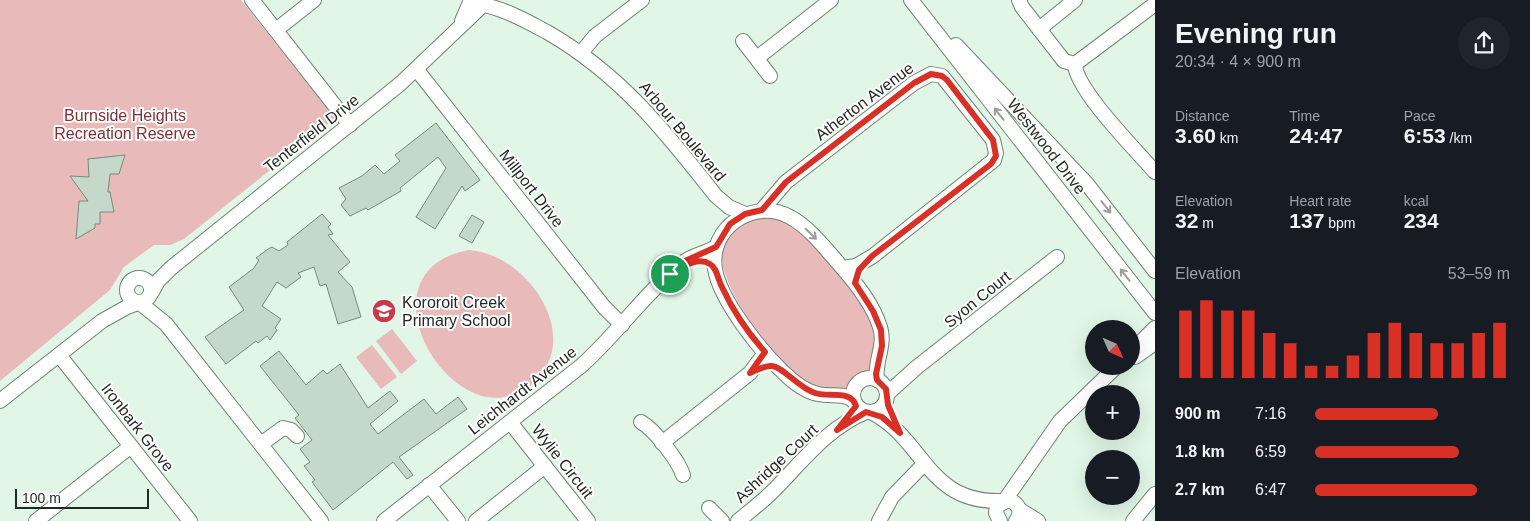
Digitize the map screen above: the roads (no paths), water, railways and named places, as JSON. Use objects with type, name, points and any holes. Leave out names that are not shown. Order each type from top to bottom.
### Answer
[{"type":"street","points":[[252,0],[350,125]]},
{"type":"street","points":[[276,30],[314,0]]},
{"type":"street","points":[[502,0],[525,20]]},
{"type":"street","points":[[581,53],[595,36],[642,0]]},
{"type":"street","points":[[756,58],[831,0]]},
{"type":"street","name":"Westwood Drive","points":[[911,0],[1155,313]]},
{"type":"street","name":"Westwood Drive","points":[[915,0],[1088,184],[1155,271]]},
{"type":"street","points":[[1019,0],[1064,61],[1075,64]]},
{"type":"street","points":[[1039,29],[1075,0]]},
{"type":"street","points":[[481,2],[525,20]]},
{"type":"street","name":"Tenterfield Drive","points":[[0,401],[102,321],[145,299],[162,276],[186,254],[417,70],[481,2]]},
{"type":"street","points":[[1075,64],[1154,7]]},
{"type":"street","name":"Arbour Boulevard","points":[[525,20],[581,53],[618,82],[652,116],[716,196]]},
{"type":"street","points":[[742,41],[770,76]]},
{"type":"street","points":[[1075,64],[1078,78],[1120,134],[1155,172]]},
{"type":"street","name":"Millport Drive","points":[[417,70],[604,307],[622,325]]},
{"type":"street","name":"Atherton Avenue","points":[[795,175],[914,83],[935,74],[947,80],[993,140],[996,153],[994,160],[872,256]]},
{"type":"street","points":[[762,210],[781,186],[795,175]]},
{"type":"street","points":[[784,214],[780,209],[780,198],[795,175]]},
{"type":"street","points":[[716,196],[729,207],[745,214]]},
{"type":"street","points":[[716,196],[725,216],[724,231]]},
{"type":"street","points":[[900,433],[887,397],[878,380],[876,370],[882,346],[881,330],[873,311],[855,283],[812,234],[797,221],[784,214],[762,210],[745,214],[737,219],[724,231],[716,247],[715,267],[722,288],[738,316],[778,367],[794,382],[810,391],[823,395],[849,396],[862,407],[887,421],[900,433],[924,464],[940,480],[998,519]]},
{"type":"street","points":[[1135,244],[1155,262]]},
{"type":"street","points":[[670,274],[685,261],[716,247]]},
{"type":"street","name":"Tenterfield Drive","points":[[138,278],[152,274],[186,254]]},
{"type":"street","points":[[843,268],[856,266],[872,256]]},
{"type":"street","points":[[855,283],[859,270],[872,256]]},
{"type":"street","name":"Syon Court","points":[[917,367],[1057,257]]},
{"type":"street","points":[[670,274],[681,267],[698,261],[706,262],[715,267]]},
{"type":"street","name":"Leichhardt Avenue","points":[[384,521],[581,366],[670,274]]},
{"type":"street","points":[[145,299],[149,282],[138,278],[131,281],[127,290],[130,299],[145,299],[321,521]]},
{"type":"street","name":"Tenterfield Drive","points":[[102,321],[127,290]]},
{"type":"street","points":[[1140,343],[1155,328]]},
{"type":"street","points":[[1140,354],[1155,343]]},
{"type":"street","points":[[662,443],[750,373],[765,352]]},
{"type":"street","name":"Ironbark Grove","points":[[59,355],[190,521]]},
{"type":"street","points":[[750,373],[767,366],[778,367]]},
{"type":"street","points":[[862,407],[854,391],[859,383],[867,379],[892,380],[917,367]]},
{"type":"street","points":[[862,407],[881,408],[887,397],[917,367]]},
{"type":"street","points":[[998,519],[997,506],[1004,501],[1060,421],[1107,375]]},
{"type":"street","points":[[1099,383],[1110,375]]},
{"type":"street","name":"Ashridge Court","points":[[738,521],[774,490],[808,453],[862,407]]},
{"type":"street","name":"Wylie Circuit","points":[[510,422],[588,521]]},
{"type":"street","points":[[646,426],[662,443],[680,467],[683,475]]},
{"type":"street","points":[[261,444],[283,428],[291,430],[297,436]]},
{"type":"street","points":[[36,521],[131,446]]},
{"type":"street","points":[[879,521],[892,497],[924,464]]},
{"type":"street","points":[[476,521],[545,466]]},
{"type":"street","points":[[1018,513],[1028,468]]},
{"type":"street","points":[[430,485],[458,521]]},
{"type":"street","points":[[1133,521],[1155,494]]},
{"type":"street","points":[[964,497],[1012,501],[1018,513],[1038,521]]},
{"type":"place","name":"Kororoit Creek Primary School","points":[[384,311]]},
{"type":"park label","name":"Burnside Heights Recreation Reserve","points":[[125,124]]}]
